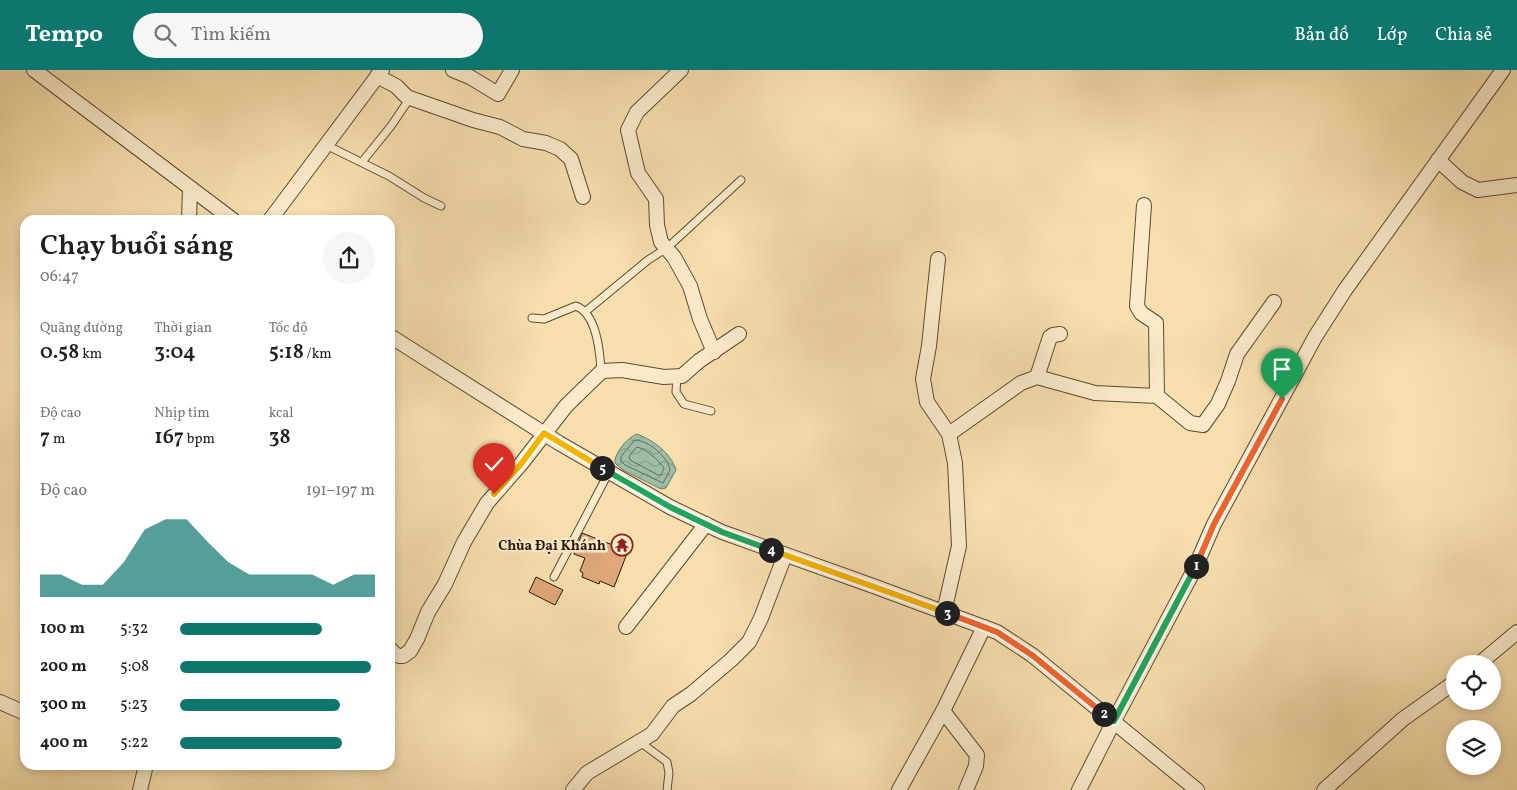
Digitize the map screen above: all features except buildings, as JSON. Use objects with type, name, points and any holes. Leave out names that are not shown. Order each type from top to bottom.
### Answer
[{"type":"street","points":[[34,70],[226,215]]},
{"type":"street","points":[[453,70],[470,77],[498,94],[512,70]]},
{"type":"street","points":[[680,70],[637,112],[628,130],[638,173],[656,199],[657,225],[661,242],[674,257],[690,286],[700,319],[714,352]]},
{"type":"street","points":[[1079,790],[1194,570],[1214,524],[1315,337],[1340,296],[1503,70]]},
{"type":"street","points":[[274,215],[380,73],[410,98],[476,121],[500,127],[523,139],[546,143],[560,149],[571,159],[583,197]]},
{"type":"street","points":[[1438,160],[1462,182],[1478,190],[1517,185]]},
{"type":"street","points":[[189,215],[190,188]]},
{"type":"street","points":[[1144,205],[1137,306],[1141,313],[1156,323],[1157,396]]},
{"type":"street","points":[[938,259],[923,379],[927,402],[949,434],[955,463],[959,546],[944,612]]},
{"type":"street","points":[[949,434],[1021,383],[1037,377],[1095,393],[1157,396],[1190,423],[1202,425],[1218,404],[1237,354],[1274,302]]},
{"type":"street","points":[[395,652],[400,656],[410,650],[417,639],[428,612],[445,584],[464,542],[487,503],[521,464],[566,406],[601,372],[622,370],[664,377],[682,376],[699,361],[739,334]]},
{"type":"street","points":[[1037,377],[1050,337],[1060,334]]},
{"type":"street","points":[[395,339],[544,433],[670,507],[722,532],[997,632],[1032,655],[1197,790]]},
{"type":"street","points":[[626,627],[706,524]]},
{"type":"street","points":[[573,790],[587,773],[652,734],[673,706],[691,694],[749,642],[761,618],[785,555]]},
{"type":"street","points":[[899,790],[943,711],[984,627]]},
{"type":"street","points":[[1490,655],[1517,632]]},
{"type":"street","points":[[1324,790],[1403,719],[1446,688]]},
{"type":"street","points":[[0,702],[20,711]]},
{"type":"street","points":[[943,711],[976,755],[976,766],[966,790]]},
{"type":"street","points":[[140,790],[145,770]]},
{"type":"lane","points":[[362,162],[391,126],[410,98]]},
{"type":"lane","points":[[326,145],[362,162],[441,206]]},
{"type":"lane","points":[[585,312],[648,260],[667,248],[741,180]]},
{"type":"lane","points":[[532,318],[544,319],[576,306],[582,308],[590,321],[600,348],[601,372]]},
{"type":"lane","points":[[677,376],[676,392],[684,404],[711,411]]},
{"type":"lane","points":[[554,577],[609,472]]},
{"type":"lane","points":[[640,742],[667,762],[669,773],[667,790]]},
{"type":"water","points":[[637,434],[661,448],[674,464],[676,470],[666,488],[661,489],[623,470],[615,463],[615,459],[622,446]]},
{"type":"place","name":"Chùa Đại Khánh","points":[[622,545]]},
{"type":"route","points":[[494,494],[521,464],[544,433],[670,507],[722,532],[997,632],[1032,655],[1114,721],[1194,570],[1214,524],[1282,399]]}]
